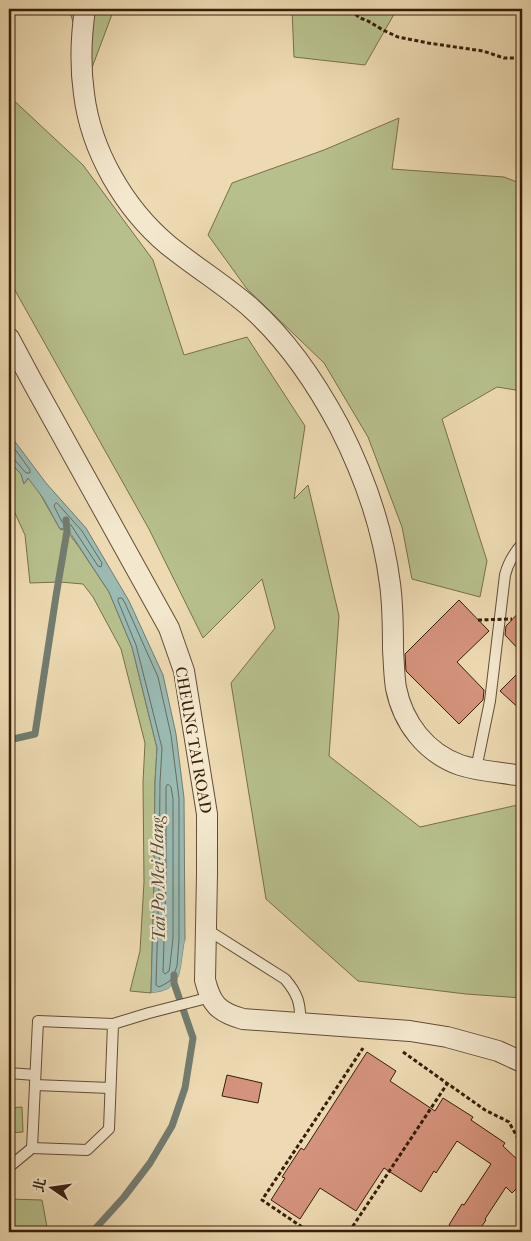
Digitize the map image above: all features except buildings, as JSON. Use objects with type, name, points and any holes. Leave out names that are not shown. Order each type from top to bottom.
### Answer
[{"type":"street","points":[[85,9],[82,40],[83,86],[88,117],[105,164],[129,202],[152,230],[180,254],[230,290],[274,330],[301,364],[330,409],[353,455],[364,482],[381,536],[387,564],[396,686],[404,714],[418,736],[428,746],[458,764],[476,769],[516,775],[522,774]]},
{"type":"street","name":"CHEUNG TAI ROAD","points":[[9,338],[169,628],[184,671],[207,814],[205,980],[208,994],[206,998]]},
{"type":"street","points":[[206,998],[229,1015],[242,1019],[410,1031],[447,1037],[498,1051],[522,1062]]},
{"type":"lane","points":[[476,769],[490,700],[505,575],[508,565],[522,544]]},
{"type":"lane","points":[[206,929],[285,979],[298,999],[300,1022]]},
{"type":"lane","points":[[32,1148],[38,1021],[113,1024],[149,1012],[206,998]]},
{"type":"lane","points":[[9,1167],[32,1148],[87,1150],[109,1129],[113,1024]]},
{"type":"lane","points":[[9,1073],[35,1080],[110,1088]]},
{"type":"path","points":[[352,9],[360,18],[398,37],[483,51],[504,58],[522,58]]},
{"type":"path","points":[[478,620],[512,620]]},
{"type":"path","points":[[321,1232],[302,1227],[262,1200],[365,1045]]},
{"type":"path","points":[[400,1049],[485,1110],[509,1122],[522,1146]]},
{"type":"path","points":[[349,1232],[447,1084]]},
{"type":"green space","points":[[69,9],[114,9],[78,105],[74,25]]},
{"type":"green space","points":[[292,9],[397,9],[365,65],[294,57]]},
{"type":"green space","points":[[9,96],[83,165],[153,260],[184,355],[247,337],[305,426],[294,499],[308,485],[339,616],[329,756],[420,827],[522,804],[522,998],[466,994],[358,981],[266,899],[231,683],[275,628],[262,579],[203,638],[149,529],[12,285],[9,277]]},
{"type":"green space","points":[[399,118],[392,169],[504,177],[522,184],[522,391],[497,387],[442,419],[487,561],[480,597],[412,579],[402,527],[368,437],[324,363],[247,289],[208,235],[232,183],[324,150]]},
{"type":"green space","points":[[9,461],[21,474],[24,484],[30,476],[60,529],[67,531],[109,592],[132,647],[157,748],[151,993],[130,991],[140,951],[144,882],[143,782],[145,743],[121,649],[93,597],[83,584],[60,582],[30,583],[25,535],[9,500]]},
{"type":"green space","points":[[22,1107],[23,1132],[9,1133],[9,1108]]},
{"type":"green space","points":[[9,1199],[42,1200],[48,1232],[9,1232]]},
{"type":"water","points":[[9,430],[13,439],[46,483],[86,528],[129,601],[163,675],[176,734],[184,798],[185,939],[179,976],[168,989],[160,992],[151,993],[157,748],[132,647],[109,592],[67,528],[60,529],[43,498],[28,478],[24,484],[21,474],[9,461]]},
{"type":"pier","points":[[185,939],[184,968],[181,977],[169,991],[151,996],[151,993],[168,989],[179,976]]},
{"type":"waterway","points":[[9,740],[35,734],[67,531],[66,520]]},
{"type":"waterway","name":"Tai Po Mei Hang","points":[[88,1232],[95,1229],[124,1197],[150,1163],[172,1126],[185,1088],[193,1038],[174,983],[174,975]]}]
